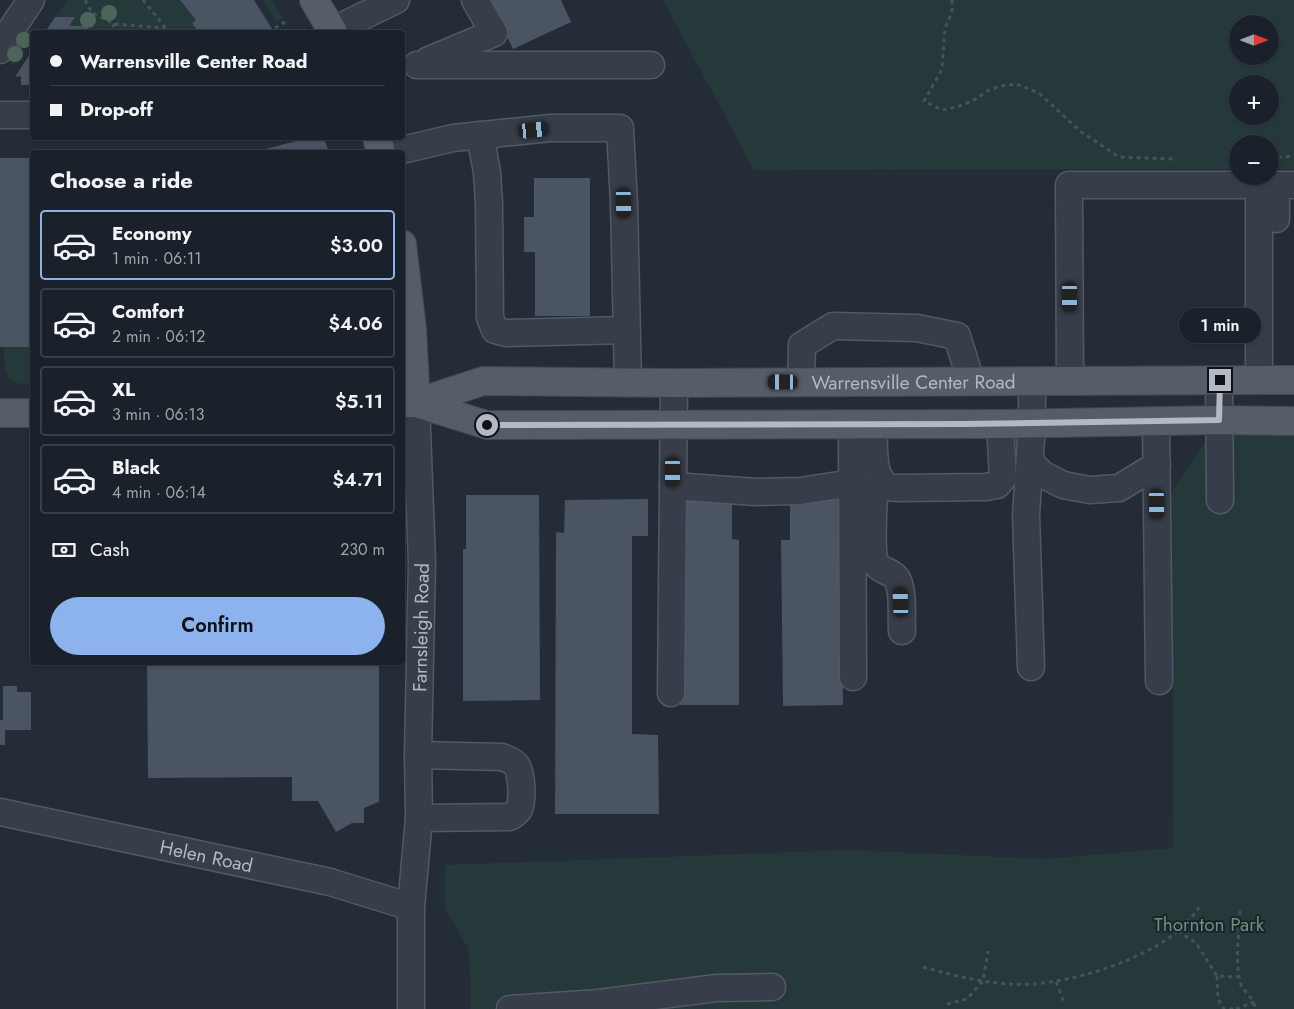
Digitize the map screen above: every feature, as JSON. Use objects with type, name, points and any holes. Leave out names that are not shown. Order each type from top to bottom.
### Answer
[{"type":"main road","points":[[314,0],[331,30]]},
{"type":"main road","name":"Farnsleigh Road","points":[[405,270],[412,329],[409,403]]},
{"type":"main road","name":"Warrensville Center Road","points":[[409,403],[483,381],[674,383],[1275,380]]},
{"type":"main road","points":[[409,403],[487,425],[1032,424],[1219,420],[1294,421]]},
{"type":"main road","points":[[0,413],[30,413]]},
{"type":"street","points":[[0,50],[1,45],[31,0]]},
{"type":"street","points":[[336,30],[396,0]]},
{"type":"street","points":[[410,67],[494,33],[475,0]]},
{"type":"street","points":[[410,67],[651,65]]},
{"type":"street","points":[[0,115],[30,115]]},
{"type":"street","points":[[402,150],[453,138],[480,135],[552,128],[620,128],[624,203],[628,383]]},
{"type":"street","points":[[480,135],[487,172],[490,204],[490,318],[495,330],[506,333],[626,330]]},
{"type":"street","points":[[1070,381],[1069,184],[1259,185],[1275,380]]},
{"type":"street","points":[[1275,380],[1276,185],[1294,185]]},
{"type":"street","points":[[801,382],[802,346],[833,326],[917,328],[957,336],[971,381]]},
{"type":"street","points":[[1220,380],[1220,500]]},
{"type":"street","points":[[1031,667],[1026,515],[1032,424],[1032,382]]},
{"type":"street","points":[[670,693],[674,383]]},
{"type":"street","name":"Farnsleigh Road","points":[[409,403],[422,562],[418,755],[419,818],[411,907],[411,1009]]},
{"type":"street","points":[[1156,421],[1159,681]]},
{"type":"street","points":[[863,424],[880,478],[887,486],[899,488],[986,487],[997,485],[1002,478],[1000,424]]},
{"type":"street","points":[[853,677],[852,483],[863,424]]},
{"type":"street","points":[[1030,462],[1042,474],[1063,485],[1090,490],[1119,488],[1157,465]]},
{"type":"street","points":[[880,478],[875,493],[873,511],[873,554],[880,568],[897,578],[900,587],[902,631]]},
{"type":"street","points":[[673,486],[756,492],[800,491],[852,483]]},
{"type":"street","points":[[418,755],[502,757],[511,760],[518,766],[521,801],[519,808],[510,817],[419,818]]},
{"type":"street","name":"Helen Road","points":[[0,812],[330,882],[411,907]]},
{"type":"street","points":[[510,1009],[599,1004],[717,988],[772,987]]},
{"type":"path","points":[[85,0],[92,13],[115,24],[165,28]]},
{"type":"path","points":[[142,0],[165,28]]},
{"type":"path","points":[[952,0],[952,12],[945,28],[942,69],[924,101],[942,110],[957,107],[974,100],[989,90],[1017,84],[1039,93],[1080,131],[1119,157],[1176,158]]},
{"type":"path","points":[[275,28],[285,22]]},
{"type":"path","points":[[108,30],[115,24]]},
{"type":"path","points":[[1279,157],[1294,156]]},
{"type":"path","points":[[923,967],[967,979],[983,981],[1010,984],[1056,982],[1101,970],[1146,952],[1178,931],[1200,906]]},
{"type":"path","points":[[1240,910],[1240,984],[1254,1002],[1255,1009]]},
{"type":"path","points":[[1178,931],[1196,943],[1217,976],[1218,999],[1224,1008],[1235,1009],[1254,1002]]},
{"type":"path","points":[[947,1004],[967,999],[983,981],[988,951]]},
{"type":"path","points":[[1217,976],[1240,977]]},
{"type":"path","points":[[1056,982],[1064,1002]]},
{"type":"green space","points":[[68,0],[180,0],[196,20],[192,23],[197,30],[88,30],[88,26],[69,26],[74,18],[55,17]]},
{"type":"green space","points":[[263,0],[272,0],[283,18],[276,22]]},
{"type":"green space","points":[[663,0],[1294,0],[1294,169],[1279,169],[1279,135],[1229,135],[1229,169],[754,170]]},
{"type":"green space","points":[[38,28],[30,30],[30,38],[11,67],[10,53],[26,29]]},
{"type":"green space","points":[[4,347],[30,347],[30,385],[11,379],[6,370]]},
{"type":"green space","name":"Thornton Park","points":[[1219,420],[1294,421],[1294,1009],[470,1009],[471,991],[468,948],[445,908],[445,865],[849,850],[1045,859],[1173,848],[1172,492]]},
{"type":"building","points":[[180,0],[254,0],[273,30],[197,30],[192,23],[196,20]]},
{"type":"building","points":[[490,0],[561,0],[571,22],[513,49]]},
{"type":"building","points":[[55,17],[75,17],[69,26],[88,26],[88,30],[46,30]]},
{"type":"building","points":[[30,54],[30,85],[21,85],[21,76],[15,77]]},
{"type":"building","points":[[300,140],[325,140],[328,150],[262,150]]},
{"type":"building","points":[[0,158],[30,158],[30,347],[0,347]]},
{"type":"building","points":[[534,178],[590,178],[590,316],[535,316],[535,252],[524,252],[524,217],[534,217]]},
{"type":"building","points":[[466,495],[539,495],[540,700],[463,701],[463,549],[466,549]]},
{"type":"building","points":[[648,499],[648,536],[632,536],[632,734],[658,735],[659,814],[555,814],[556,532],[564,533],[565,500]]},
{"type":"building","points":[[790,500],[841,500],[843,705],[783,706],[781,540],[790,540]]},
{"type":"building","points":[[680,501],[732,501],[732,539],[739,540],[739,705],[680,705]]},
{"type":"building","points":[[147,665],[379,665],[379,802],[364,808],[364,823],[352,823],[336,832],[318,801],[292,801],[292,777],[148,778]]},
{"type":"building","points":[[3,686],[17,686],[17,692],[31,692],[31,730],[5,730],[5,745],[0,745],[0,720],[3,720]]},
{"type":"route","points":[[487,425],[964,424],[1219,420],[1220,380]]}]
